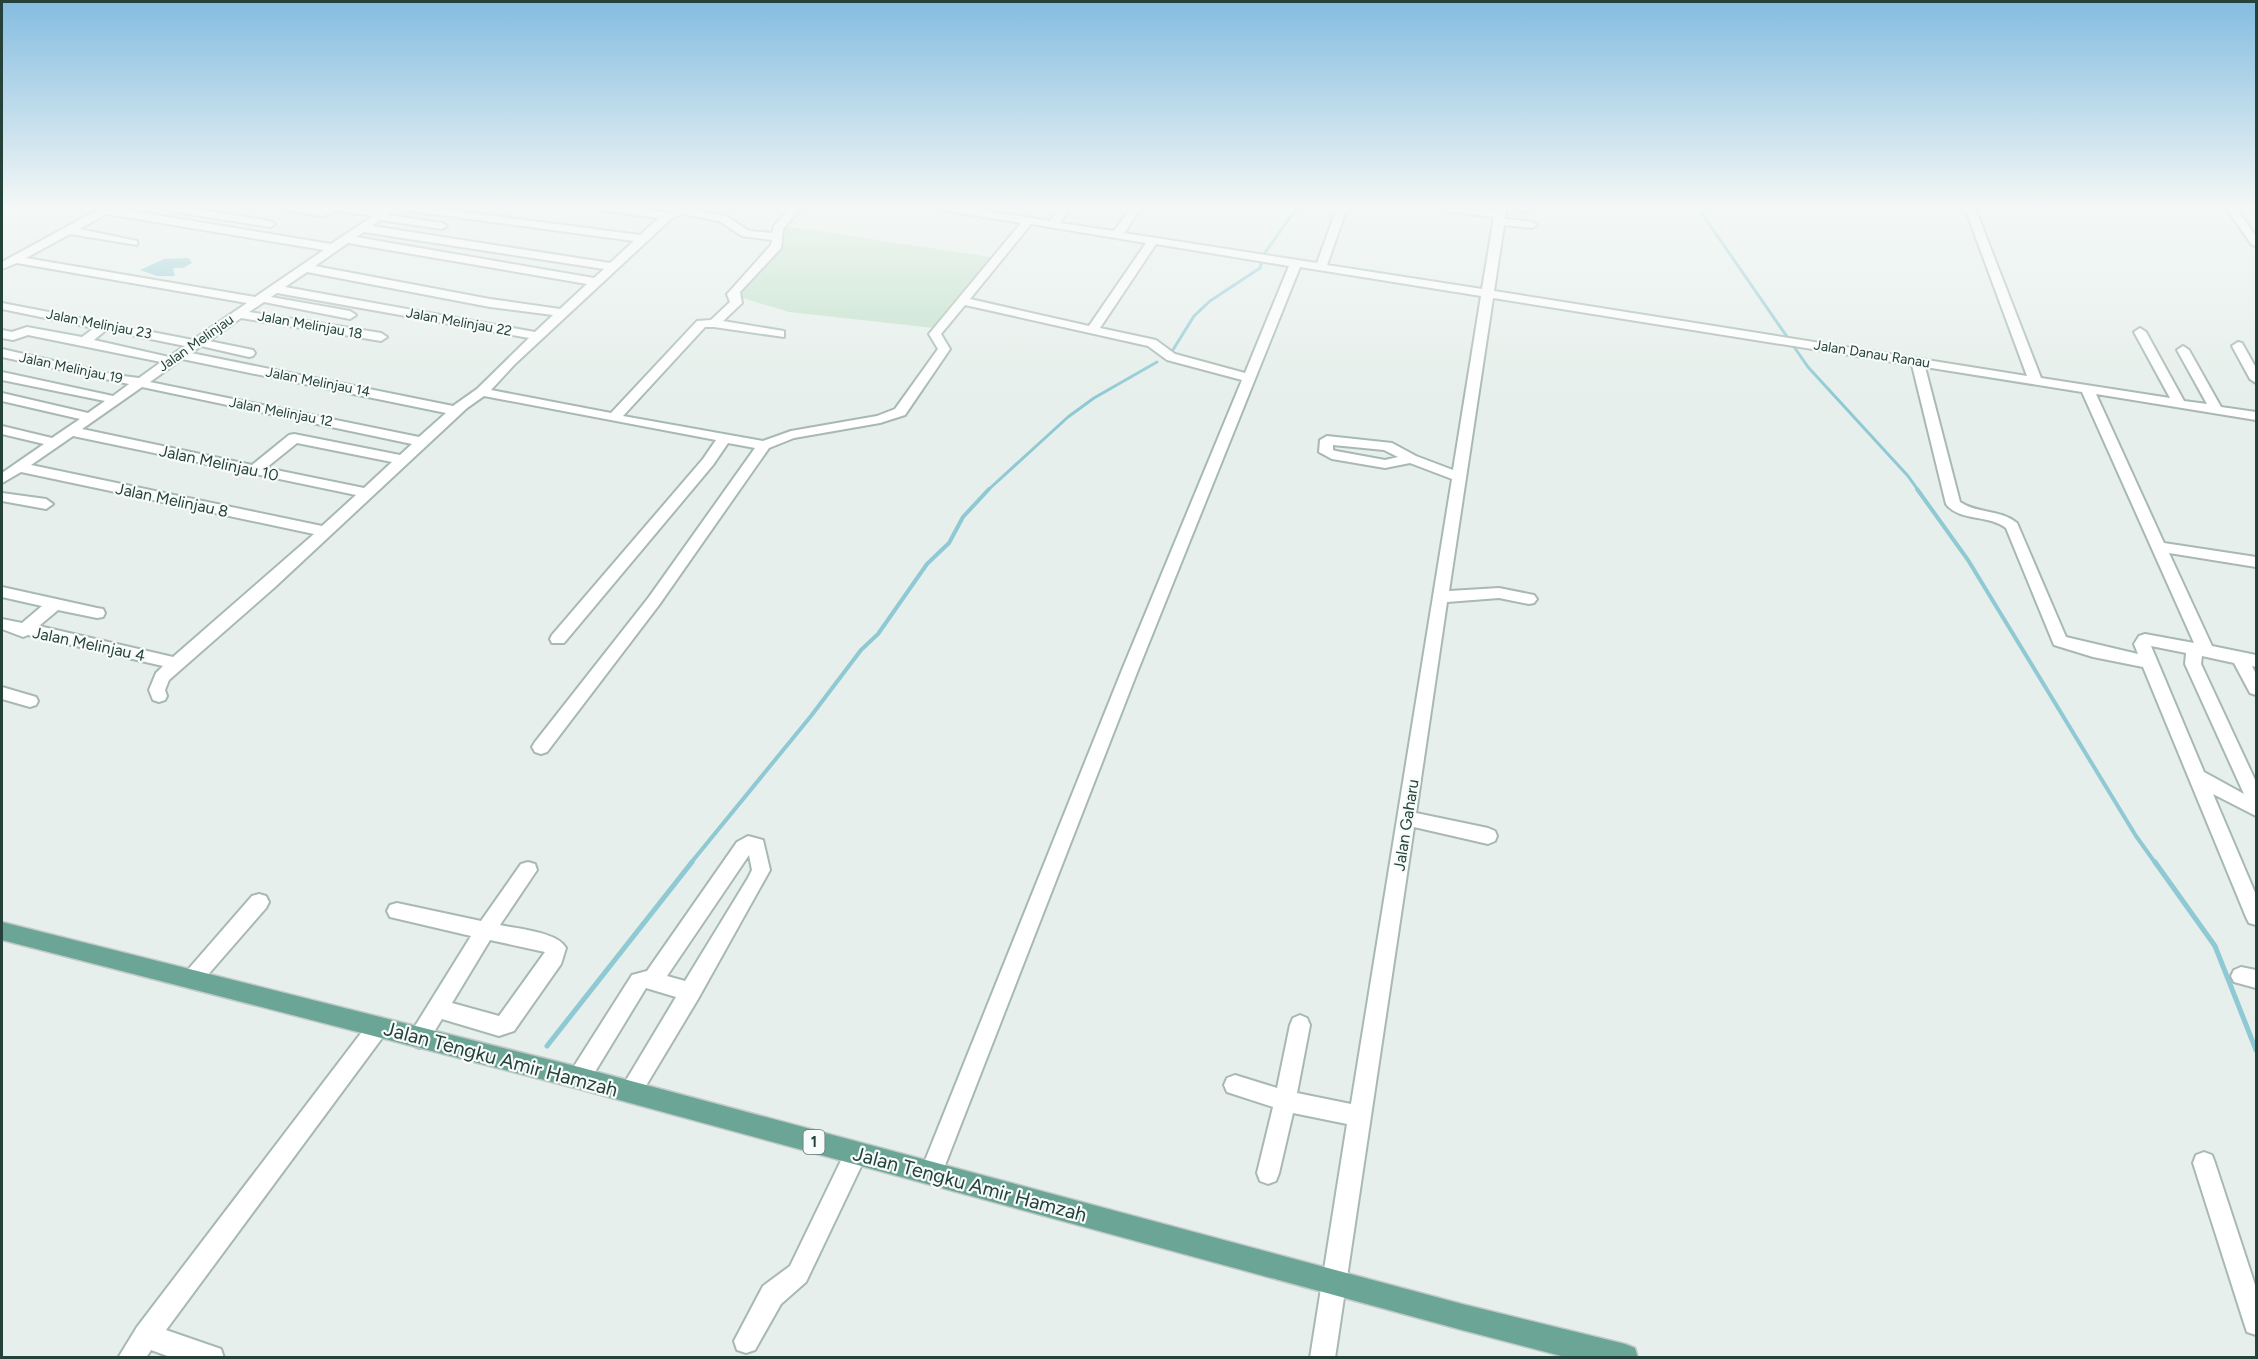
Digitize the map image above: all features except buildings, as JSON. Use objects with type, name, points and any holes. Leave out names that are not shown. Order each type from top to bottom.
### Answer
[{"type":"main road","name":"Jalan Tengku Amir Hamzah","points":[[2,931],[579,1078],[1462,1317],[1625,1358]]},
{"type":"street","points":[[99,271],[265,296]]},
{"type":"street","name":"Jalan Melinjau","points":[[2,479],[300,271]]},
{"type":"street","points":[[323,271],[490,303],[562,313]]},
{"type":"street","points":[[534,271],[595,282]]},
{"type":"street","points":[[159,696],[158,683],[176,664],[326,532],[456,411],[482,392],[607,271]]},
{"type":"street","points":[[714,323],[738,301],[733,294],[754,271]]},
{"type":"street","points":[[482,392],[764,445],[801,433],[880,419],[900,412],[944,349],[943,344],[934,334],[986,271]]},
{"type":"street","points":[[1094,328],[1132,271]]},
{"type":"street","points":[[931,1173],[1130,669],[1293,271]]},
{"type":"street","name":"Jalan Danau Ranau","points":[[1349,271],[2256,416]]},
{"type":"street","name":"Jalan Gaharu","points":[[1322,1358],[1491,271]]},
{"type":"street","points":[[1994,271],[2035,380]]},
{"type":"street","points":[[230,286],[350,315]]},
{"type":"street","name":"Jalan Melinjau 22","points":[[265,296],[538,336]]},
{"type":"street","points":[[961,301],[1152,342],[1171,357],[1249,378]]},
{"type":"street","name":"Jalan Melinjau 23","points":[[2,306],[249,352]]},
{"type":"street","name":"Jalan Melinjau 18","points":[[239,314],[381,337]]},
{"type":"street","points":[[614,418],[703,323],[780,334]]},
{"type":"street","points":[[84,342],[105,325]]},
{"type":"street","name":"Jalan Melinjau 14","points":[[2,334],[13,336],[27,331],[406,399],[456,411]]},
{"type":"street","points":[[2140,332],[2179,403]]},
{"type":"street","points":[[2238,346],[2256,380]]},
{"type":"street","points":[[2183,350],[2216,409]]},
{"type":"street","name":"Jalan Melinjau 19","points":[[2,353],[140,383]]},
{"type":"street","points":[[1917,362],[1953,504],[1961,510],[2003,519],[2012,526],[2060,641],[2092,651],[2149,662]]},
{"type":"street","points":[[2,376],[116,400]]},
{"type":"street","name":"Jalan Melinjau 12","points":[[140,383],[423,442]]},
{"type":"street","points":[[2087,388],[2159,547],[2200,651],[2193,664],[2256,800]]},
{"type":"street","points":[[2,397],[90,417]]},
{"type":"street","points":[[2,430],[54,442]]},
{"type":"street","name":"Jalan Melinjau 10","points":[[70,431],[367,493]]},
{"type":"street","points":[[253,471],[294,438],[404,460]]},
{"type":"street","points":[[558,639],[708,462],[724,438]]},
{"type":"street","points":[[1411,459],[1385,464],[1332,455],[1326,452],[1327,440],[1382,445],[1411,459],[1460,477]]},
{"type":"street","points":[[541,747],[654,601],[764,445]]},
{"type":"street","name":"Jalan Melinjau 8","points":[[18,467],[326,532]]},
{"type":"street","points":[[2,497],[46,504]]},
{"type":"street","points":[[2159,547],[2256,562]]},
{"type":"street","points":[[2,592],[97,613]]},
{"type":"street","points":[[1441,597],[1498,593],[1529,599]]},
{"type":"street","points":[[22,631],[56,603]]},
{"type":"street","name":"Jalan Melinjau 4","points":[[2,624],[22,631],[137,653],[176,664]]},
{"type":"street","points":[[2256,689],[2248,659],[2145,640],[2142,644],[2256,917]]},
{"type":"street","points":[[2,693],[30,701]]},
{"type":"street","points":[[2199,777],[2256,809]]},
{"type":"street","points":[[1407,818],[1488,836]]},
{"type":"street","points":[[630,1092],[761,870],[756,845],[748,844],[744,847],[652,981]]},
{"type":"street","points":[[419,1038],[485,931],[528,870]]},
{"type":"street","points":[[192,979],[258,902]]},
{"type":"street","points":[[397,911],[549,944],[556,948],[557,952],[507,1024],[500,1026],[436,1008]]},
{"type":"street","points":[[579,1078],[639,981],[644,979],[691,992]]},
{"type":"street","points":[[1268,1173],[1300,1025]]},
{"type":"street","points":[[130,1358],[378,1027]]},
{"type":"street","points":[[1235,1085],[1284,1101],[1360,1116]]},
{"type":"street","points":[[746,1341],[772,1295],[798,1274],[856,1154]]},
{"type":"street","points":[[2204,1163],[2256,1323]]},
{"type":"street","points":[[146,1336],[212,1358]]},
{"type":"green space","points":[[756,271],[979,271],[934,328],[789,312],[743,298],[738,292]]},
{"type":"water","points":[[144,271],[174,271],[175,276],[157,276]]},
{"type":"waterway","points":[[1171,353],[1194,316],[1210,301],[1255,271]]},
{"type":"waterway","points":[[1742,271],[1808,367],[1908,476],[1918,490]]},
{"type":"waterway","points":[[988,490],[1068,417],[1094,398],[1157,362]]},
{"type":"waterway","points":[[1917,489],[1968,560],[2136,836],[2156,864]]},
{"type":"waterway","points":[[690,864],[811,716],[861,650],[878,634],[927,564],[949,543],[963,517],[988,490]]},
{"type":"waterway","points":[[547,1046],[692,862]]},
{"type":"waterway","points":[[2155,862],[2215,946],[2256,1050]]}]
